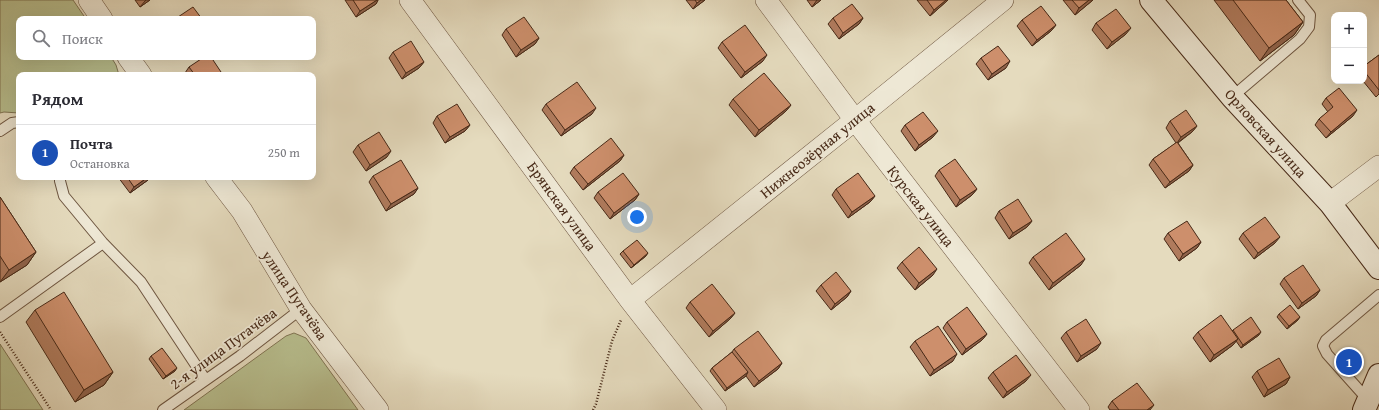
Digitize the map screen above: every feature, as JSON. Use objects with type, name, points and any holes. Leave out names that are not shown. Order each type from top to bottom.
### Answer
[{"type":"main road","name":"Орловская улица","points":[[1151,0],[1232,97],[1330,203],[1379,268]]},
{"type":"main road","points":[[1366,407],[1379,376]]},
{"type":"street","points":[[89,0],[100,16]]},
{"type":"street","name":"Брянская улица","points":[[410,0],[630,300],[716,410]]},
{"type":"street","name":"Курская улица","points":[[766,0],[855,120],[1079,410]]},
{"type":"street","name":"Нижнеозёрная улица","points":[[630,300],[1003,0]]},
{"type":"street","points":[[130,60],[139,72]]},
{"type":"street","points":[[1330,203],[1379,166]]},
{"type":"street","name":"улица Пугачёва","points":[[218,180],[242,211],[301,310],[378,410]]},
{"type":"lane","points":[[1232,97],[1300,39],[1310,27],[1310,15],[1298,0]]},
{"type":"lane","points":[[0,131],[12,123],[16,122]]},
{"type":"lane","points":[[60,180],[64,196],[103,243],[141,282],[205,379]]},
{"type":"lane","points":[[0,317],[103,243]]},
{"type":"lane","points":[[1366,407],[1327,354],[1323,346],[1326,340],[1379,295]]},
{"type":"lane","name":"2-я улица Пугачёва","points":[[162,410],[240,356],[301,310]]},
{"type":"path","points":[[592,410],[596,404],[612,341],[630,300]]},
{"type":"path","points":[[0,332],[51,410]]},
{"type":"green space","points":[[0,0],[73,0],[84,16],[16,16],[16,60],[113,60],[118,72],[16,72],[16,113],[0,113]]},
{"type":"green space","points":[[294,333],[306,338],[358,410],[184,410],[286,336]]},
{"type":"green space","points":[[0,344],[43,410],[0,410]]},
{"type":"building","points":[[353,0],[377,0],[360,11]]},
{"type":"building","points":[[927,0],[946,0],[934,10]]},
{"type":"building","points":[[1072,0],[1089,0],[1079,8]]},
{"type":"building","points":[[1233,0],[1286,0],[1303,22],[1269,48]]},
{"type":"building","points":[[852,4],[863,18],[843,33],[833,18]]},
{"type":"building","points":[[1041,6],[1056,25],[1037,40],[1022,20]]},
{"type":"building","points":[[193,7],[200,16],[180,16]]},
{"type":"building","points":[[1116,9],[1131,28],[1112,42],[1096,23]]},
{"type":"building","points":[[524,17],[539,38],[521,50],[506,29]]},
{"type":"building","points":[[745,25],[767,55],[745,72],[722,42]]},
{"type":"building","points":[[411,41],[424,62],[406,73],[393,52]]},
{"type":"building","points":[[998,46],[1010,61],[992,74],[981,58]]},
{"type":"building","points":[[1379,55],[1379,90],[1367,75],[1367,64]]},
{"type":"building","points":[[200,60],[213,60],[221,72],[193,72],[189,67]]},
{"type":"building","points":[[764,73],[791,105],[759,130],[733,99]]},
{"type":"building","points":[[577,82],[596,108],[565,130],[546,104]]},
{"type":"building","points":[[1339,88],[1357,110],[1331,132],[1319,119],[1333,107],[1326,98]]},
{"type":"building","points":[[457,104],[470,125],[450,137],[437,116]]},
{"type":"building","points":[[1186,110],[1197,126],[1181,137],[1170,121]]},
{"type":"building","points":[[923,112],[938,131],[919,145],[905,125]]},
{"type":"building","points":[[379,132],[391,151],[370,165],[358,145]]},
{"type":"building","points":[[611,138],[624,155],[588,184],[574,167]]},
{"type":"building","points":[[1177,142],[1193,165],[1170,182],[1153,159]]},
{"type":"building","points":[[955,159],[977,189],[960,200],[939,170]]},
{"type":"building","points":[[401,160],[418,188],[391,204],[373,176]]},
{"type":"building","points":[[623,173],[639,194],[614,213],[598,192]]},
{"type":"building","points":[[858,173],[875,196],[852,212],[836,189]]},
{"type":"building","points":[[129,180],[144,180],[134,187]]},
{"type":"building","points":[[0,197],[36,252],[9,270],[0,256]]},
{"type":"building","points":[[1018,199],[1032,221],[1013,233],[999,211]]},
{"type":"building","points":[[1265,217],[1280,237],[1258,253],[1243,233]]},
{"type":"building","points":[[1187,221],[1201,242],[1183,254],[1168,233]]},
{"type":"building","points":[[1066,233],[1085,259],[1053,283],[1033,257]]},
{"type":"building","points":[[637,240],[648,253],[634,265],[623,251]]},
{"type":"building","points":[[919,247],[937,269],[919,283],[902,262]]},
{"type":"building","points":[[1303,265],[1320,290],[1302,303],[1284,278]]},
{"type":"building","points":[[836,272],[851,291],[835,304],[821,285]]},
{"type":"building","points":[[712,284],[735,313],[713,331],[690,302]]},
{"type":"building","points":[[64,292],[113,372],[84,390],[35,310]]},
{"type":"building","points":[[1290,305],[1300,317],[1289,326],[1279,314]]},
{"type":"building","points":[[967,307],[987,334],[966,349],[947,322]]},
{"type":"building","points":[[1221,315],[1238,339],[1214,355],[1198,332]]},
{"type":"building","points":[[1251,317],[1261,332],[1243,345],[1233,330]]},
{"type":"building","points":[[1086,319],[1101,343],[1081,356],[1066,332]]},
{"type":"building","points":[[938,326],[957,354],[934,370],[915,341]]},
{"type":"building","points":[[758,331],[782,363],[759,381],[734,349]]},
{"type":"building","points":[[162,348],[177,368],[166,376],[151,356]]},
{"type":"building","points":[[732,352],[748,372],[727,388],[712,368]]},
{"type":"building","points":[[1016,355],[1031,375],[1007,392],[993,372]]},
{"type":"building","points":[[1279,358],[1290,377],[1268,390],[1257,371]]},
{"type":"building","points":[[1137,383],[1154,405],[1147,410],[1119,410],[1112,401]]},
{"type":"place","name":"Почта","points":[[1349,362]]}]
